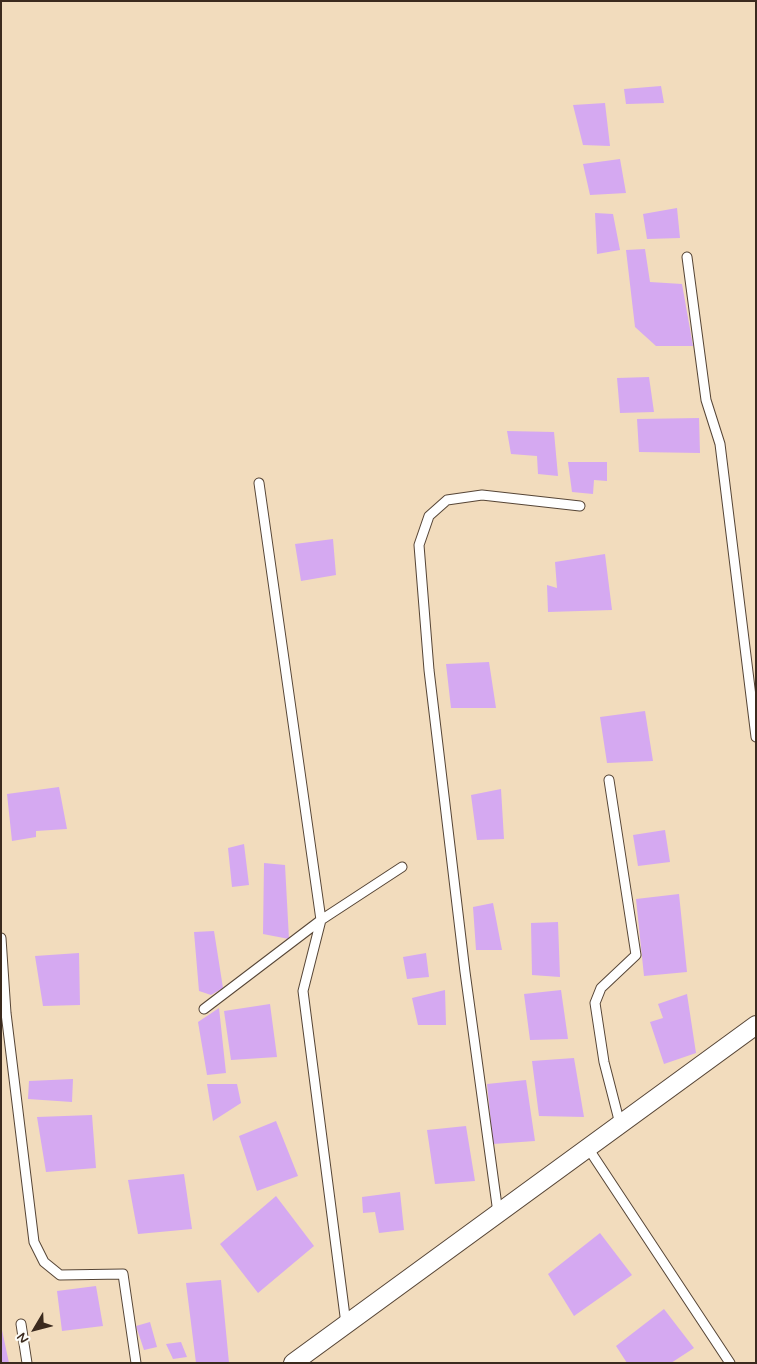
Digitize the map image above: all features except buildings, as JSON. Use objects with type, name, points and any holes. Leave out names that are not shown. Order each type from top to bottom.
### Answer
[{"type":"street","points":[[293,1363],[756,1025]]},
{"type":"lane","points":[[687,256],[706,400],[720,444],[756,737]]},
{"type":"lane","points":[[258,483],[321,920],[303,991],[346,1324]]},
{"type":"lane","points":[[498,1213],[465,972],[430,680],[419,545],[429,516],[448,500],[482,495],[580,506]]},
{"type":"lane","points":[[609,780],[636,955],[601,988],[595,1003],[604,1062],[620,1124]]},
{"type":"lane","points":[[204,1010],[321,920],[402,867]]},
{"type":"lane","points":[[1,938],[6,1014],[34,1242],[44,1262],[60,1275],[123,1274],[136,1363]]},
{"type":"lane","points":[[588,1148],[730,1363]]},
{"type":"lane","points":[[21,1324],[27,1363]]}]
